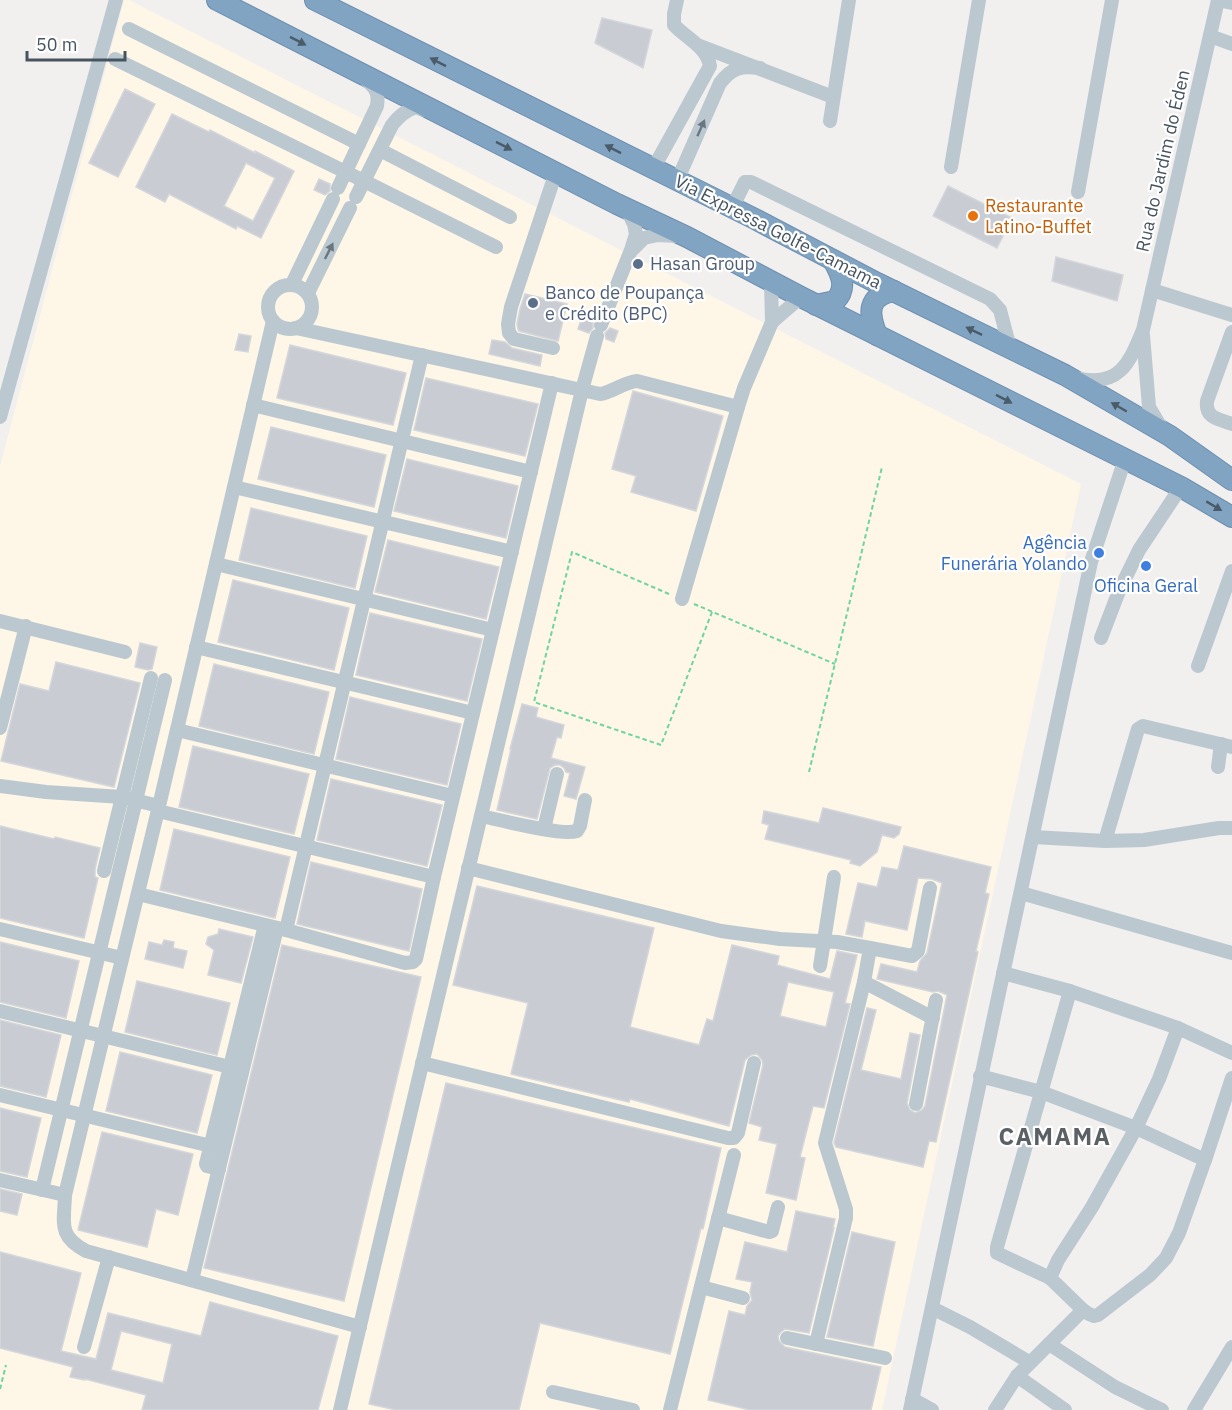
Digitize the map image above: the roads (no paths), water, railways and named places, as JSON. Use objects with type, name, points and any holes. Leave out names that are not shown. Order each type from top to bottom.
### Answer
[{"type":"highway","points":[[217,0],[1180,487],[1232,517]]},
{"type":"highway","name":"Via Expressa Golfe-Camama","points":[[315,0],[1065,375],[1170,436],[1232,480]]},
{"type":"highway","points":[[809,301],[835,301],[842,291],[841,278],[833,260]]},
{"type":"highway","points":[[877,335],[871,314],[874,301],[880,295],[894,291]]},
{"type":"street","points":[[0,417],[116,0]]},
{"type":"street","points":[[653,169],[710,66],[704,51],[674,25],[677,0]]},
{"type":"street","points":[[830,121],[849,0]]},
{"type":"street","points":[[951,167],[979,0]]},
{"type":"street","points":[[1078,192],[1112,0]]},
{"type":"street","points":[[1218,0],[1232,3]]},
{"type":"street","name":"Rua do Jardim do Éden","points":[[1143,330],[1218,0]]},
{"type":"street","points":[[129,29],[359,144]]},
{"type":"street","points":[[1210,36],[1232,44]]},
{"type":"street","points":[[696,45],[833,97]]},
{"type":"street","points":[[115,60],[495,247]]},
{"type":"street","points":[[292,284],[377,106],[378,93],[375,87],[344,65]]},
{"type":"street","points":[[677,181],[720,83],[736,69],[760,68]]},
{"type":"street","points":[[308,293],[392,125],[399,116],[406,110],[416,107],[452,119]]},
{"type":"street","points":[[380,150],[510,217]]},
{"type":"street","points":[[553,348],[514,339],[509,333],[508,324],[511,307],[556,172]]},
{"type":"street","points":[[732,208],[745,182],[751,182],[990,299],[1000,310],[1010,348]]},
{"type":"street","points":[[340,1410],[582,390],[599,330],[636,234],[628,212],[617,204]]},
{"type":"street","points":[[631,250],[644,238],[658,235],[687,237]]},
{"type":"street","points":[[682,599],[744,388],[772,322],[771,281]]},
{"type":"street","points":[[297,328],[310,316],[312,302],[308,293],[299,286],[284,285],[272,293],[268,307],[273,321],[285,329],[297,328],[600,394],[637,381],[738,407]]},
{"type":"street","points":[[1152,290],[1232,315]]},
{"type":"street","points":[[772,322],[809,301]]},
{"type":"street","points":[[273,321],[159,808],[65,1195],[64,1228],[68,1239],[86,1251],[360,1327]]},
{"type":"street","points":[[1065,375],[1089,381],[1106,379],[1121,371],[1133,356],[1143,330]]},
{"type":"street","points":[[1143,330],[1149,407],[1161,429],[1170,436]]},
{"type":"street","points":[[1230,419],[1210,416],[1206,409],[1232,332]]},
{"type":"street","points":[[219,1169],[206,1165],[230,1067],[305,846],[422,355]]},
{"type":"street","points":[[138,894],[405,963],[416,959],[552,383]]},
{"type":"street","points":[[253,405],[531,472]]},
{"type":"street","points":[[932,1410],[911,1404],[1091,561],[1125,459]]},
{"type":"street","points":[[234,487],[512,552]]},
{"type":"street","points":[[1101,638],[1119,591],[1139,550],[1180,487]]},
{"type":"street","points":[[216,564],[493,630]]},
{"type":"street","points":[[1198,666],[1232,571]]},
{"type":"street","points":[[0,621],[124,652]]},
{"type":"street","points":[[0,728],[26,626]]},
{"type":"street","points":[[196,647],[473,713]]},
{"type":"street","points":[[42,1190],[136,800],[158,679],[122,797],[104,871]]},
{"type":"street","points":[[1105,841],[1140,727],[1226,746],[1218,767]]},
{"type":"street","points":[[177,730],[453,796]]},
{"type":"street","points":[[544,829],[557,774]]},
{"type":"street","points":[[0,786],[46,792],[122,797],[305,846],[434,877]]},
{"type":"street","points":[[481,816],[571,833],[577,831],[580,826],[585,800]]},
{"type":"street","points":[[1033,837],[1105,841],[1144,840],[1232,828]]},
{"type":"street","points":[[123,857],[146,862]]},
{"type":"street","points":[[468,868],[721,931],[780,939],[837,942],[912,956],[918,951],[930,888]]},
{"type":"street","points":[[820,966],[834,876]]},
{"type":"street","points":[[1021,893],[1232,954]]},
{"type":"street","points":[[192,1280],[276,928]]},
{"type":"street","points":[[0,929],[123,958]]},
{"type":"street","points":[[816,1344],[846,1218],[846,1209],[825,1143],[870,948]]},
{"type":"street","points":[[1003,972],[1178,1028],[1232,1053]]},
{"type":"street","points":[[864,982],[933,1018]]},
{"type":"street","points":[[1070,992],[997,1253],[1050,1278],[1083,1310],[1094,1316],[1149,1275],[1166,1258],[1179,1233],[1232,1078]]},
{"type":"street","points":[[916,1104],[936,1000]]},
{"type":"street","points":[[0,1011],[230,1067]]},
{"type":"street","points":[[1050,1278],[1058,1260],[1092,1207],[1136,1128],[1159,1079],[1178,1028]]},
{"type":"street","points":[[422,1063],[728,1138],[734,1138],[738,1133],[754,1063]]},
{"type":"street","points":[[980,1076],[1041,1092],[1136,1128],[1205,1160]]},
{"type":"street","points":[[0,1095],[211,1146]]},
{"type":"street","points":[[670,1410],[734,1155]]},
{"type":"street","points":[[0,1180],[65,1195]]},
{"type":"street","points":[[718,1218],[769,1232],[774,1227],[778,1207]]},
{"type":"street","points":[[84,1347],[109,1257]]},
{"type":"street","points":[[701,1287],[743,1298]]},
{"type":"street","points":[[932,1308],[970,1327],[1029,1362]]},
{"type":"street","points":[[995,1410],[1029,1362],[1083,1310]]},
{"type":"street","points":[[787,1338],[885,1359]]},
{"type":"street","points":[[1049,1344],[1115,1387],[1162,1410]]},
{"type":"street","points":[[1194,1410],[1232,1347]]},
{"type":"street","points":[[1017,1376],[1065,1410]]},
{"type":"street","points":[[553,1392],[633,1410]]},
{"type":"place","name":"Restaurante Latino-Buffet","points":[[973,216]]},
{"type":"place","name":"Hasan Group","points":[[638,264]]},
{"type":"place","name":"Banco de Poupança e Crédito (BPC)","points":[[533,303]]},
{"type":"place","name":"Agência Funerária Yolando","points":[[1099,553]]},
{"type":"place","name":"Oficina Geral","points":[[1146,566]]},
{"type":"district","name":"CAMAMA","points":[[1055,1137]]}]
